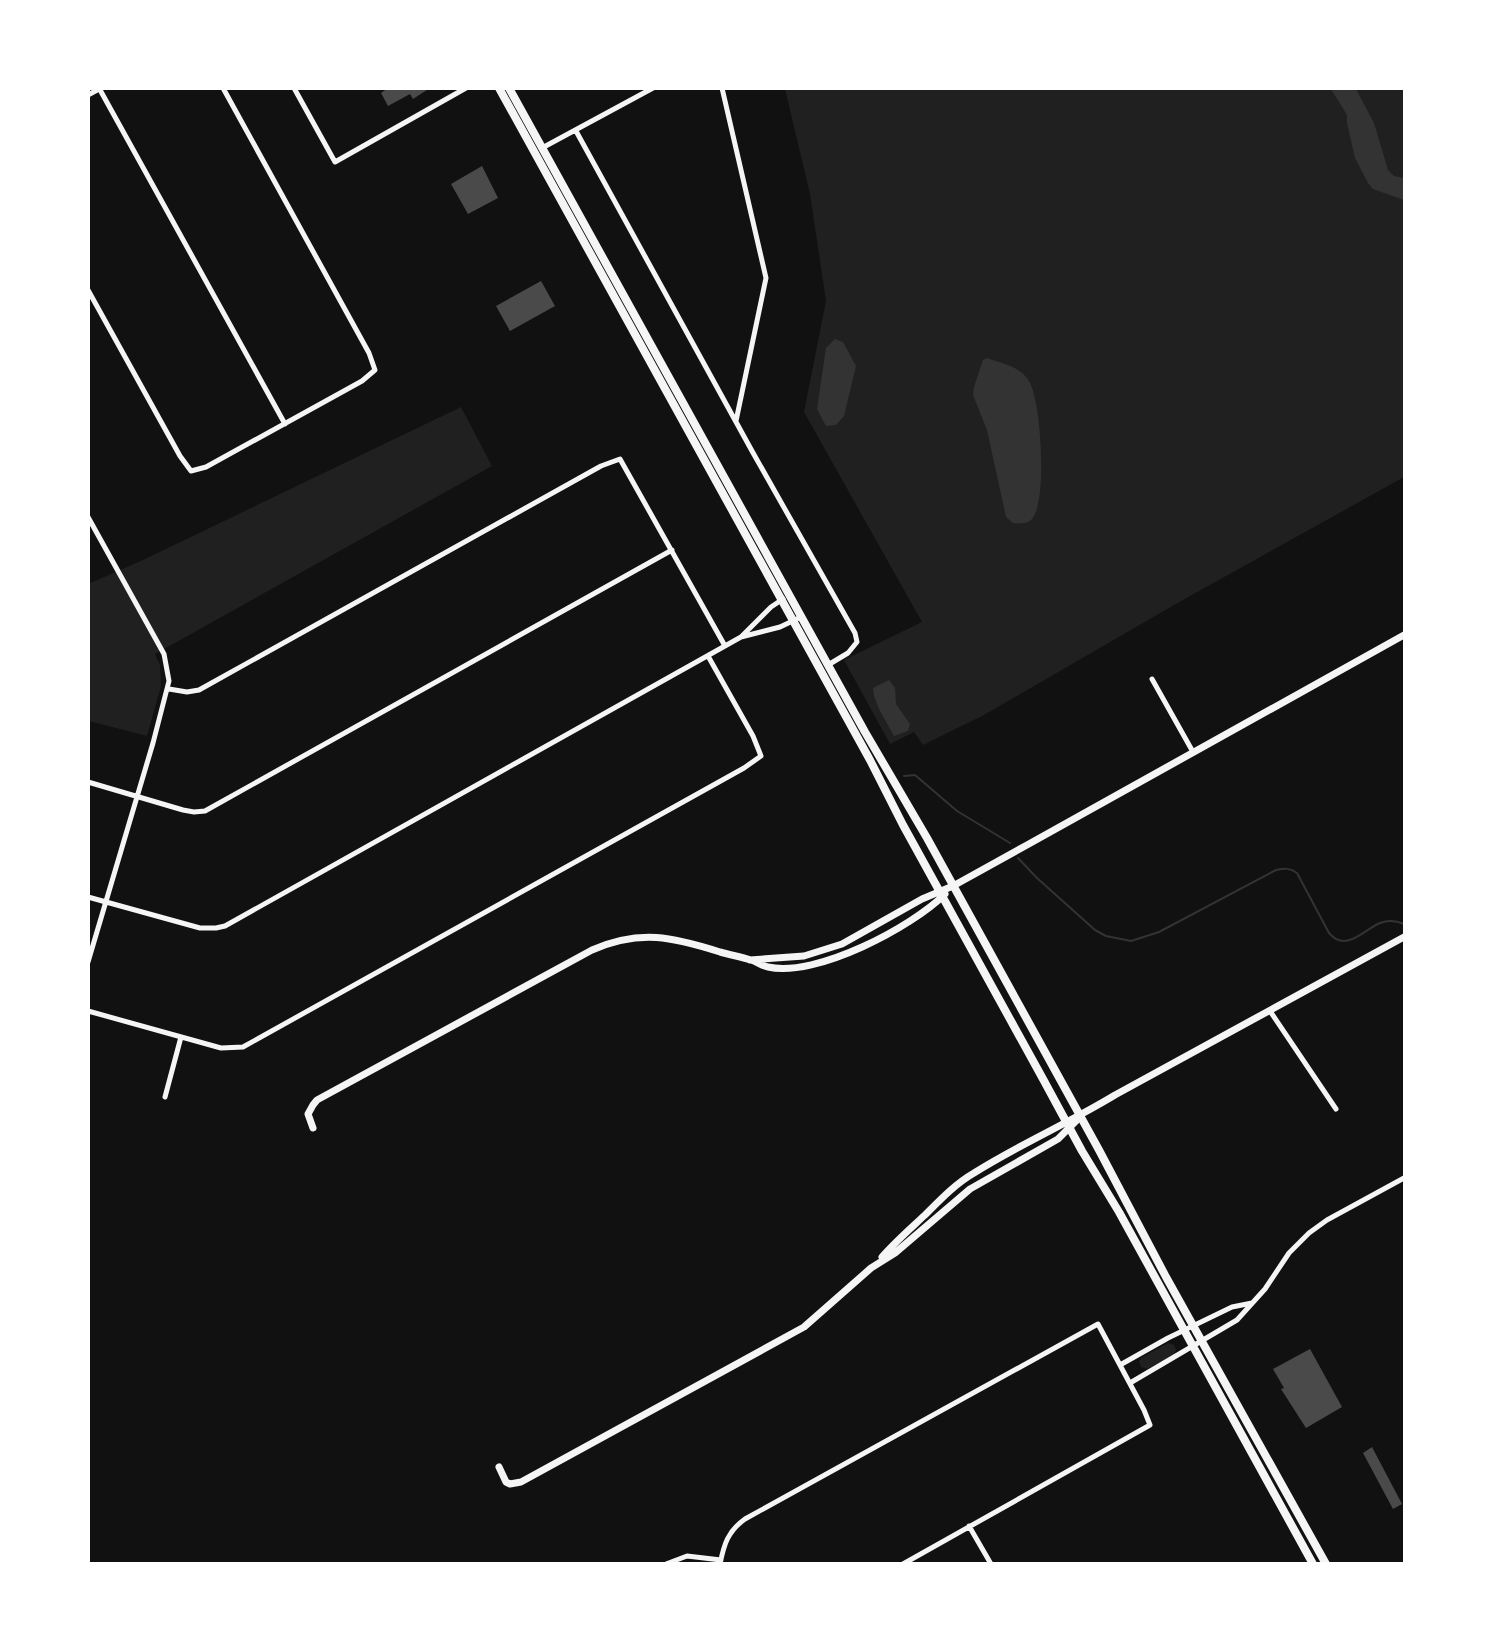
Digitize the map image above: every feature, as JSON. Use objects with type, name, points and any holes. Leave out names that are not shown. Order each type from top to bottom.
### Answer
[{"type":"main road","points":[[499,88],[870,760],[897,815],[1185,1330],[1312,1563]]},
{"type":"main road","points":[[509,88],[1326,1563]]},
{"type":"street","points":[[88,290],[180,456],[192,471],[206,467],[285,424],[362,381],[375,370],[369,353],[223,88]]},
{"type":"street","points":[[294,88],[335,162],[465,89]]},
{"type":"street","points":[[542,148],[653,88]]},
{"type":"street","points":[[722,88],[766,278],[736,421]]},
{"type":"street","points":[[88,95],[100,89],[285,424]]},
{"type":"street","points":[[576,131],[855,633],[857,642],[853,648],[828,665]]},
{"type":"street","points":[[169,689],[187,692],[199,690],[601,466],[620,459],[725,646]]},
{"type":"street","points":[[88,962],[169,689],[169,671],[164,654],[89,519]]},
{"type":"street","points":[[88,782],[194,812],[213,807],[672,550]]},
{"type":"street","points":[[741,637],[771,607],[789,595]]},
{"type":"street","points":[[88,897],[200,928],[225,926],[741,637],[780,627],[801,617]]},
{"type":"street","points":[[750,960],[804,956],[830,949],[941,893],[1404,635]]},
{"type":"street","points":[[88,1011],[229,1049],[251,1044],[744,768],[761,756],[753,736],[708,656]]},
{"type":"street","points":[[1152,679],[1193,752]]},
{"type":"street","points":[[313,1128],[308,1114],[312,1105],[318,1100],[582,955],[610,942],[646,936],[675,939],[750,960],[768,968],[815,964],[858,950],[925,911],[941,893]]},
{"type":"street","points":[[879,1262],[895,1253],[970,1189],[1058,1139],[1080,1116],[1404,937]]},
{"type":"street","points":[[1269,1011],[1336,1109]]},
{"type":"street","points":[[165,1097],[181,1037]]},
{"type":"street","points":[[499,1467],[506,1482],[510,1484],[520,1482],[804,1327],[879,1262],[892,1246],[962,1181],[1051,1130],[1069,1125]]},
{"type":"street","points":[[1130,1383],[1237,1320],[1253,1303],[1289,1253],[1309,1233],[1327,1220],[1404,1178]]},
{"type":"street","points":[[1120,1365],[1232,1307],[1253,1303]]},
{"type":"street","points":[[666,1563],[687,1556],[721,1562],[724,1545],[731,1531],[745,1519],[1098,1324],[1150,1425],[903,1563]]},
{"type":"street","points":[[969,1526],[991,1563]]},
{"type":"shaded area","points":[[785,89],[1404,89],[1404,477],[1181,601],[984,715],[923,745],[914,732],[890,744],[844,660],[922,622],[804,412],[826,301],[810,194]]},
{"type":"shaded area","points":[[1331,89],[1356,89],[1374,123],[1388,170],[1394,176],[1404,178],[1404,200],[1373,189],[1368,183],[1355,158],[1347,115]]},
{"type":"shaded area","points":[[835,339],[843,342],[856,366],[844,416],[836,425],[826,426],[817,409],[826,348]]},
{"type":"shaded area","points":[[987,358],[1011,366],[1022,373],[1030,383],[1034,394],[1040,431],[1040,495],[1036,511],[1031,520],[1025,523],[1013,523],[1006,517],[987,430],[973,395],[983,360]]},
{"type":"shaded area","points":[[461,407],[492,466],[155,654],[160,665],[161,686],[147,736],[89,721],[88,584],[143,560]]},
{"type":"shaded area","points":[[889,680],[895,688],[896,704],[910,724],[908,731],[894,736],[879,709],[873,688]]},
{"type":"shaded area","points":[[1168,1343],[1174,1345],[1176,1350],[1174,1355],[1147,1369],[1141,1367],[1139,1362],[1141,1358]]},
{"type":"building","points":[[388,88],[430,88],[413,99],[410,94],[388,106],[381,93]]},
{"type":"building","points":[[482,166],[498,198],[468,214],[451,184]]},
{"type":"building","points":[[541,281],[555,306],[510,331],[496,306]]},
{"type":"building","points":[[1310,1349],[1342,1407],[1306,1428],[1281,1389],[1284,1388],[1273,1369]]},
{"type":"building","points":[[1372,1447],[1402,1504],[1393,1509],[1363,1453]]},
{"type":"waterway","points":[[904,776],[915,775],[957,811],[1010,843]]},
{"type":"waterway","points":[[1018,858],[1095,930],[1106,936],[1131,941],[1159,932],[1276,870],[1285,869],[1297,873],[1329,933],[1335,939],[1342,941],[1354,938],[1383,922],[1392,921],[1404,924]]}]
